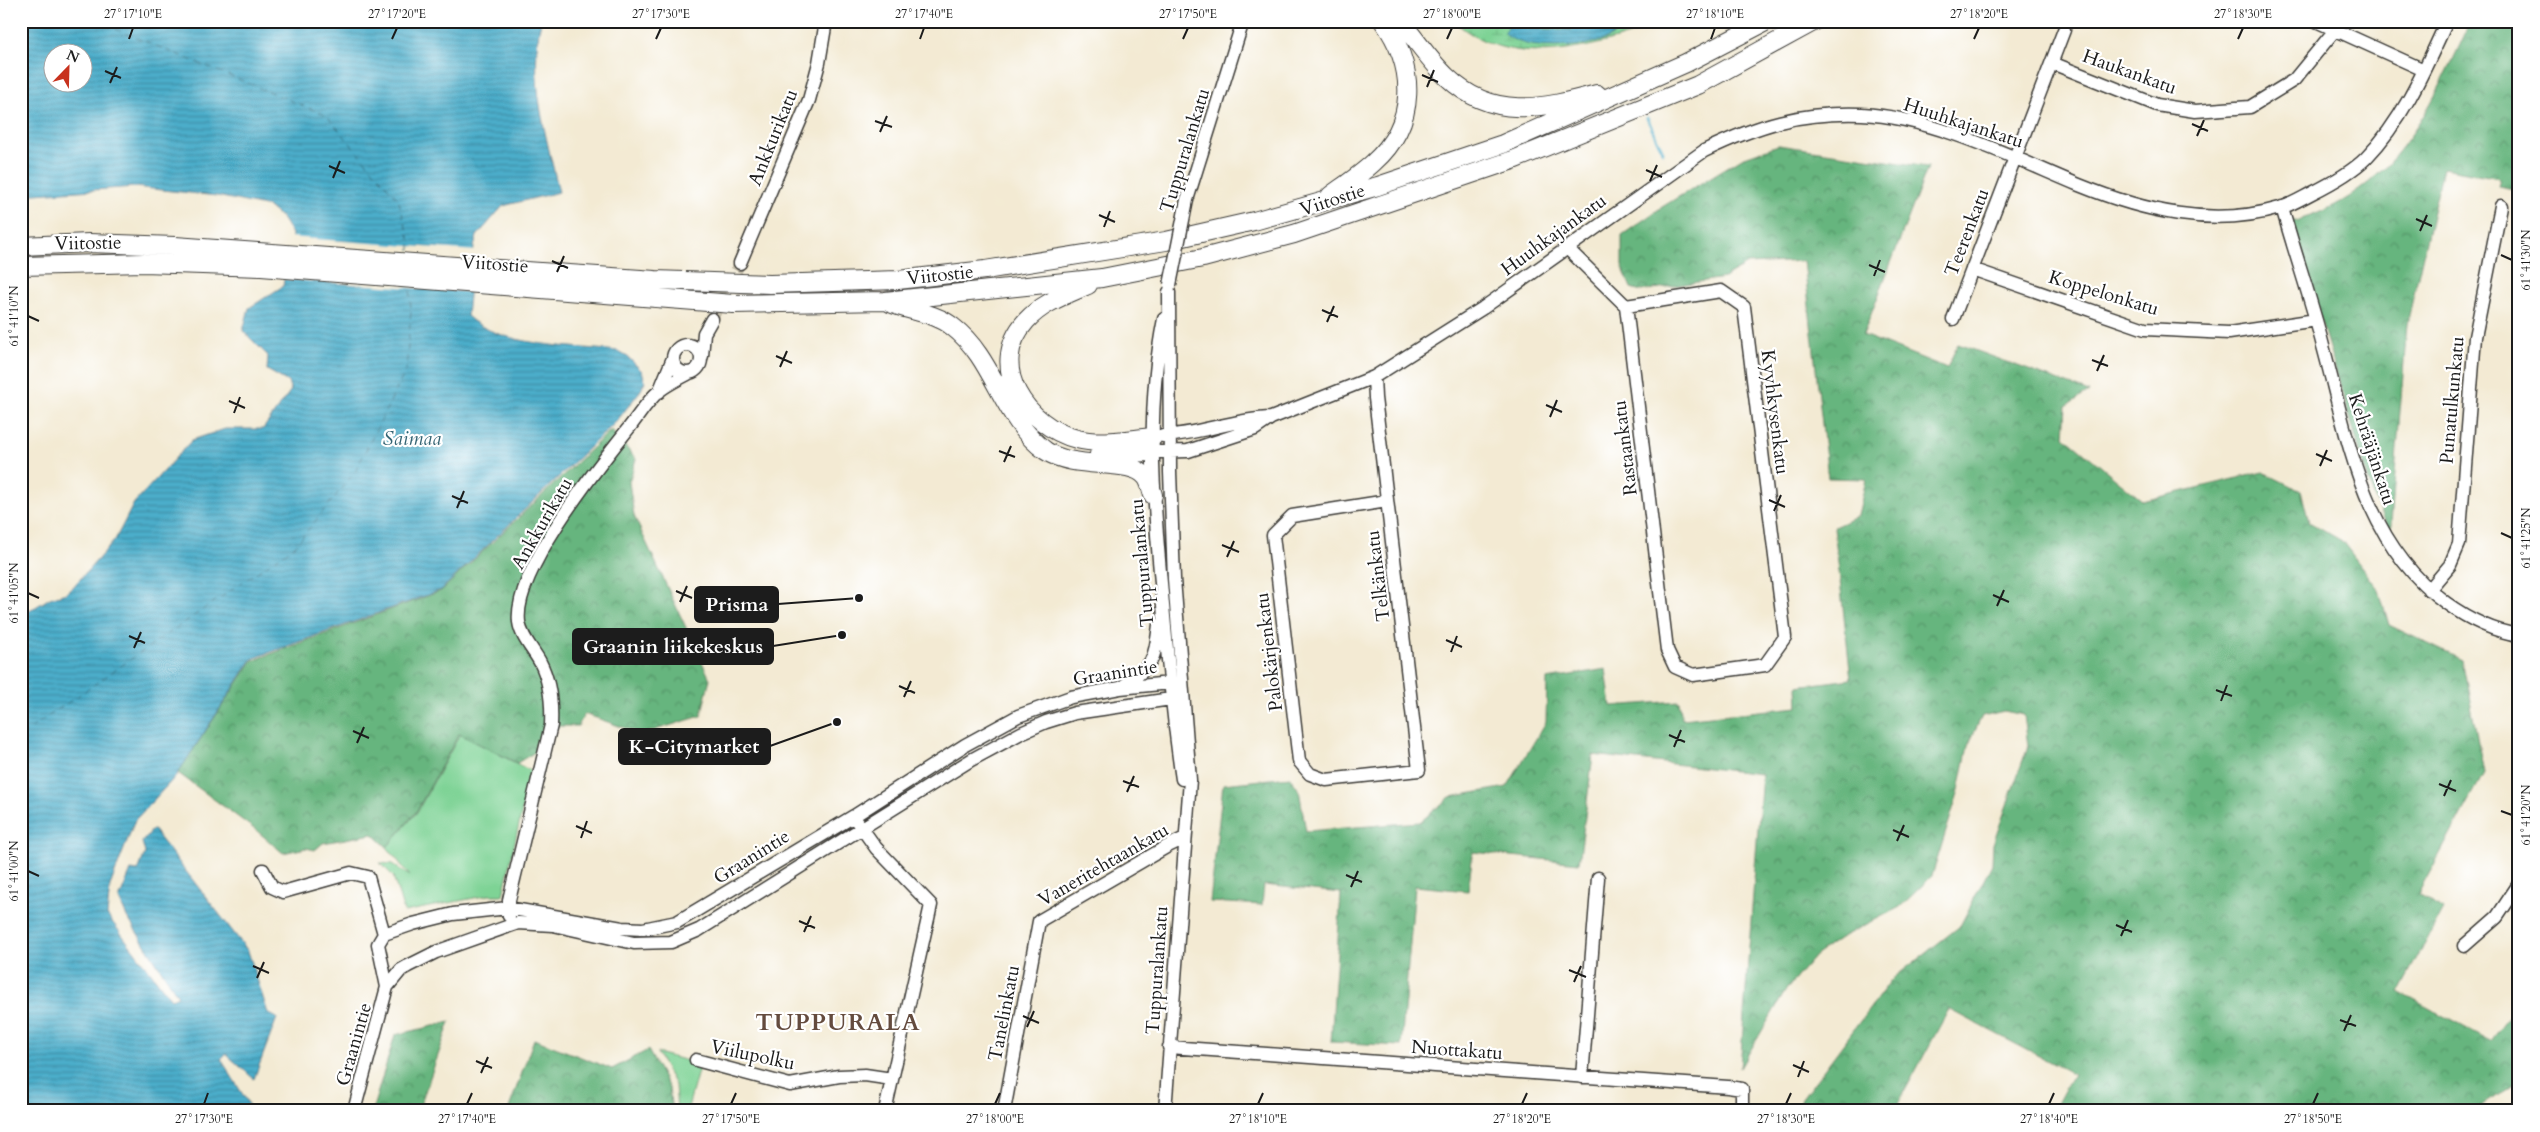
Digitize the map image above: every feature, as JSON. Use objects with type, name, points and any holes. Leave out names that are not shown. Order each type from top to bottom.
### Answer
[{"type":"highway","points":[[1323,202],[1374,162],[1389,146],[1400,127],[1406,107],[1408,84],[1405,62],[1395,39],[1383,21]]},
{"type":"highway","points":[[1402,21],[1446,76],[1460,89],[1473,98],[1502,106],[1516,108],[1557,105],[1646,81]]},
{"type":"highway","name":"Viitostie","points":[[500,277],[770,284],[898,280],[985,270],[1166,241],[1254,221],[1323,202],[1378,186],[1503,144],[1686,63],[1767,21]]},
{"type":"highway","name":"Viitostie","points":[[21,246],[89,243],[261,259],[500,277],[733,304],[885,301],[1102,278],[1203,258],[1294,234],[1513,160],[1698,85],[1816,21]]},
{"type":"highway","name":"Viitostie","points":[[21,266],[261,259]]},
{"type":"highway","points":[[1102,278],[1039,308],[1017,332],[1011,351],[1010,372],[1016,391],[1025,407],[1041,422],[1060,433],[1080,439],[1158,442]]},
{"type":"highway","points":[[885,301],[904,309],[937,318],[953,326],[976,352],[1008,408],[1029,436],[1047,452],[1069,462],[1135,468],[1145,476],[1153,495]]},
{"type":"highway","points":[[1008,408],[1039,435],[1061,448],[1090,454],[1158,442]]},
{"type":"street","name":"Ankkurikatu","points":[[740,263],[809,100],[819,63],[826,21]]},
{"type":"street","name":"Tuppuralankatu","points":[[1186,836],[1183,782],[1171,699],[1153,495],[1158,442],[1157,354],[1187,200],[1243,21]]},
{"type":"street","points":[[2316,21],[2337,26],[2424,70]]},
{"type":"street","name":"Huuhkajankatu","points":[[1158,442],[1170,451],[1188,451],[1255,429],[1271,418],[1374,377],[1483,308],[1704,150],[1743,132],[1786,119],[1822,114],[1864,114],[1903,120],[1950,134],[2016,158],[2082,186],[2142,207],[2178,215],[2215,218],[2282,208],[2324,187],[2366,158],[2394,122],[2424,70],[2447,21]]},
{"type":"street","name":"Haukankatu","points":[[2052,62],[2157,105],[2195,111],[2250,107],[2294,80],[2337,26]]},
{"type":"street","name":"Teerenkatu","points":[[1953,319],[2064,30]]},
{"type":"street","name":"Punatulkunkatu","points":[[2429,590],[2450,565],[2459,544],[2474,337],[2501,206]]},
{"type":"street","name":"Kehrääjänkatu","points":[[2282,208],[2316,320],[2363,491],[2383,535],[2409,571],[2429,590],[2462,614],[2486,626],[2519,635]]},
{"type":"street","points":[[1567,248],[1626,306]]},
{"type":"street","name":"Koppelonkatu","points":[[1972,269],[2146,329],[2229,333],[2316,320]]},
{"type":"street","name":"Kyyhkysenkatu","points":[[1626,306],[1721,291],[1744,307],[1785,637],[1765,665],[1693,675],[1675,667]]},
{"type":"street","name":"Rastaankatu","points":[[1626,306],[1667,650],[1675,667]]},
{"type":"street","points":[[704,333],[676,349],[673,358],[676,367],[689,373],[699,368],[704,333],[712,319]]},
{"type":"street","points":[[684,345],[697,348],[702,356]]},
{"type":"street","name":"Ankkurikatu","points":[[510,925],[508,908],[551,718],[552,703],[541,663],[522,632],[519,621],[522,600],[532,571],[580,490],[659,392],[673,358]]},
{"type":"street","name":"Ankkurikatu","points":[[659,392],[689,373]]},
{"type":"street","name":"Telkänkatu","points":[[1374,377],[1419,770]]},
{"type":"street","name":"Huuhkajankatu","points":[[1158,442],[1250,419],[1271,418]]},
{"type":"street","name":"Tuppuralankatu","points":[[1158,442],[1170,451],[1174,579],[1190,780],[1165,1111]]},
{"type":"street","name":"Palokärjenkatu","points":[[1387,501],[1292,516],[1273,535],[1299,761],[1310,774],[1326,780],[1419,770]]},
{"type":"street","points":[[1120,688],[1142,674],[1153,660],[1162,600]]},
{"type":"street","name":"Graanintie","points":[[354,1111],[387,987],[378,944],[384,934],[453,914],[508,908],[643,930],[677,922],[854,816],[964,745],[1018,716],[1071,697],[1120,688],[1170,683],[1182,690],[1178,696],[1171,699],[1099,708],[1046,722],[971,760],[699,930],[670,942],[634,943],[554,925],[510,925],[436,952],[408,966],[387,987]]},
{"type":"street","points":[[854,816],[876,848],[932,905],[885,1111]]},
{"type":"street","name":"Vaneritehtaankatu","points":[[1039,921],[1186,836]]},
{"type":"street","points":[[263,870],[272,887],[283,892],[351,873],[368,877],[384,934]]},
{"type":"street","points":[[1582,1077],[1598,878]]},
{"type":"street","points":[[2464,946],[2497,917],[2519,884]]},
{"type":"street","name":"Tanelinkatu","points":[[1004,1111],[1039,921]]},
{"type":"street","name":"Nuottakatu","points":[[1169,1047],[1742,1089],[1742,1111]]},
{"type":"street","name":"Viilupolku","points":[[696,1060],[790,1085],[839,1076],[864,1074],[892,1079]]},
{"type":"green space","points":[[1454,21],[1672,21],[1618,39],[1589,46],[1560,51],[1532,52],[1505,48],[1478,38]]},
{"type":"green space","points":[[2471,21],[2519,21],[2519,190],[2498,186],[2500,178],[2443,168],[2407,324],[2390,536],[2372,491],[2291,222],[2327,209],[2357,192],[2382,170],[2404,144],[2423,116],[2440,86]]},
{"type":"green space","points":[[1778,145],[1928,167],[1863,335],[1947,368],[1958,344],[2089,392],[2066,406],[2064,436],[2143,501],[2263,472],[2301,491],[2309,522],[2342,541],[2379,590],[2389,625],[2462,660],[2484,773],[2418,894],[2443,910],[2399,992],[2490,1041],[2519,1002],[2519,1080],[2482,1107],[2473,1111],[2053,1111],[2073,1074],[1949,1009],[1894,1111],[1793,1111],[1891,980],[1960,926],[1992,864],[1993,844],[2028,746],[2024,715],[2004,711],[1982,716],[1968,746],[1959,790],[1932,876],[1900,907],[1840,938],[1815,956],[1786,990],[1740,1068],[1762,774],[1593,755],[1579,863],[1473,852],[1468,891],[1415,886],[1401,1046],[1331,1042],[1341,893],[1264,885],[1262,905],[1210,902],[1223,784],[1290,777],[1299,790],[1306,831],[1420,822],[1450,797],[1507,787],[1546,722],[1547,679],[1606,669],[1611,706],[1679,701],[1682,719],[1798,707],[1797,686],[1851,679],[1834,527],[1858,516],[1866,479],[1828,478],[1804,261],[1747,264],[1724,278],[1641,291],[1631,288],[1622,266],[1622,235],[1662,207],[1742,158]]},
{"type":"green space","points":[[611,430],[636,459],[629,482],[634,516],[710,679],[701,716],[642,734],[585,714],[578,726],[545,726],[535,752],[517,763],[459,734],[416,812],[387,847],[373,834],[323,843],[315,850],[306,848],[283,853],[257,831],[178,773],[252,661],[441,591]]},
{"type":"green space","points":[[460,734],[531,771],[503,895],[489,895],[404,912],[393,876],[380,863],[392,864],[410,876],[387,847],[417,812]]},
{"type":"green space","points":[[450,1022],[418,1111],[372,1111],[395,1035]]},
{"type":"green space","points":[[534,1039],[612,1069],[648,1050],[669,1088],[672,1111],[508,1111]]},
{"type":"green space","points":[[657,1053],[700,1064],[687,1111],[677,1111],[675,1085]]},
{"type":"water","name":"Saimaa","points":[[21,21],[541,21],[536,64],[540,107],[559,192],[503,206],[477,236],[474,247],[467,316],[481,326],[499,334],[518,339],[559,346],[618,351],[628,357],[642,371],[645,381],[641,390],[616,422],[441,590],[252,659],[176,776],[135,820],[110,886],[107,915],[171,999],[178,996],[127,917],[119,899],[131,870],[138,871],[145,853],[142,842],[153,829],[248,951],[268,1013],[277,1018],[254,1079],[226,1054],[221,1059],[248,1103],[248,1111],[21,1111],[21,616],[50,598],[66,593],[73,587],[115,540],[134,503],[192,440],[225,429],[263,429],[291,390],[288,382],[267,370],[268,356],[243,331],[249,308],[283,286],[292,234],[282,218],[269,207],[217,196],[135,187],[21,195]]},
{"type":"water","points":[[1580,21],[1656,21],[1634,33],[1620,27],[1609,38],[1570,46],[1555,47],[1525,44],[1504,33],[1509,24],[1514,23],[1528,29],[1572,30]]},
{"type":"pier","points":[[289,237],[476,251],[472,292],[281,279]]},
{"type":"waterway","points":[[1647,118],[1663,152]]},
{"type":"ferry route","points":[[95,21],[326,115],[398,199],[410,241],[410,254]]},
{"type":"ferry route","points":[[21,735],[295,546],[355,472],[406,370],[411,312],[410,286]]},
{"type":"tunnel","points":[[712,319],[740,263]]},
{"type":"place","name":"Prisma","points":[[859,598]]},
{"type":"place","name":"Graanin liikekeskus","points":[[842,635]]},
{"type":"place","name":"K-Citymarket","points":[[837,722]]},
{"type":"district","name":"TUPPURALA","points":[[838,1022]]}]
